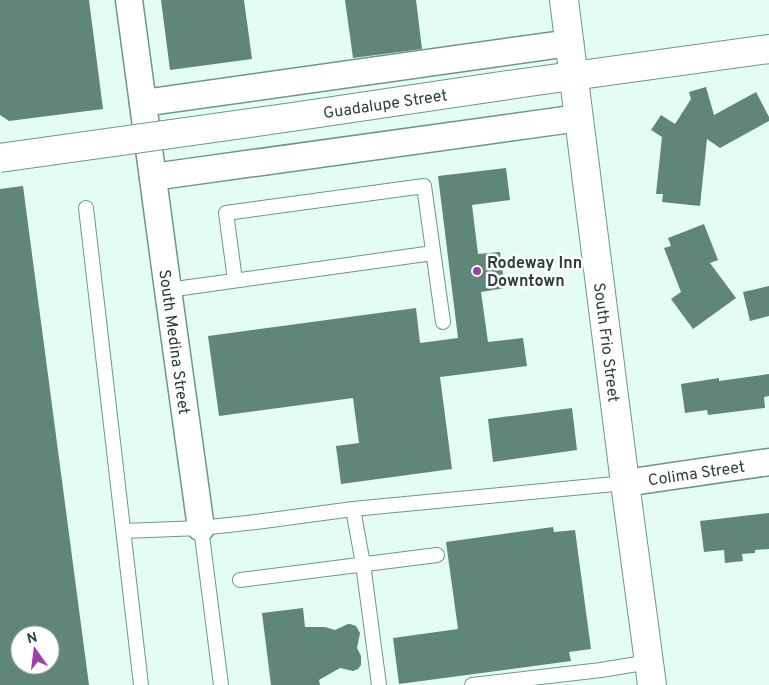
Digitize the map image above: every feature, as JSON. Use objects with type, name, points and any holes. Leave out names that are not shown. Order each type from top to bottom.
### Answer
[{"type":"main road","name":"South Frio Street","points":[[564,0],[651,674]]},
{"type":"main road","name":"Guadalupe Street","points":[[0,158],[769,49]]},
{"type":"street","name":"South Medina Street","points":[[130,0],[201,528]]},
{"type":"street","points":[[143,103],[570,43]]},
{"type":"street","points":[[153,177],[579,118]]},
{"type":"street","name":"Colima Street","points":[[625,483],[769,462]]},
{"type":"lane","points":[[235,280],[226,213],[424,186],[443,322]]},
{"type":"lane","points":[[86,208],[141,685]]},
{"type":"lane","points":[[168,290],[433,253]]},
{"type":"lane","points":[[123,531],[201,528],[353,508],[625,483]]},
{"type":"lane","points":[[353,508],[363,564],[379,685]]},
{"type":"lane","name":"South Medina Street","points":[[201,528],[221,685]]},
{"type":"lane","points":[[240,580],[437,555]]},
{"type":"lane","points":[[472,685],[601,670],[651,674]]},
{"type":"building","points":[[0,0],[89,0],[103,109],[9,121],[0,115]]},
{"type":"building","points":[[161,0],[244,0],[252,59],[170,70]]},
{"type":"building","points":[[345,0],[416,0],[422,49],[353,58]]},
{"type":"building","points":[[706,87],[714,115],[756,92],[769,117],[769,121],[720,148],[707,139],[700,206],[662,202],[663,194],[656,194],[662,137],[651,130],[661,115],[675,124],[691,99],[689,92]]},
{"type":"building","points":[[506,168],[510,200],[472,205],[478,254],[500,252],[505,288],[481,292],[488,342],[523,338],[527,366],[440,377],[452,469],[341,484],[336,446],[359,443],[353,398],[219,416],[208,336],[416,308],[420,343],[458,338],[438,176]]},
{"type":"building","points":[[23,186],[89,685],[0,685],[0,189]]},
{"type":"building","points":[[704,224],[718,260],[710,263],[736,298],[693,329],[671,299],[681,292],[664,248],[671,246],[668,238]]},
{"type":"building","points":[[769,286],[769,316],[750,321],[743,292]]},
{"type":"building","points":[[769,374],[769,396],[764,397],[765,408],[708,415],[707,410],[685,413],[681,384],[719,378],[719,381]]},
{"type":"building","points":[[572,408],[577,450],[493,462],[488,419]]},
{"type":"building","points":[[769,513],[769,549],[755,550],[755,553],[742,554],[743,561],[725,563],[724,550],[704,552],[700,521]]},
{"type":"building","points":[[553,527],[554,532],[575,530],[591,649],[569,652],[571,661],[399,684],[393,638],[458,629],[446,542]]},
{"type":"building","points":[[303,608],[305,627],[325,627],[335,630],[348,624],[356,626],[360,633],[357,648],[361,656],[361,665],[353,671],[340,668],[319,680],[320,685],[271,685],[262,613]]},
{"type":"place","name":"Rodeway Inn Downtown","points":[[477,271]]}]
